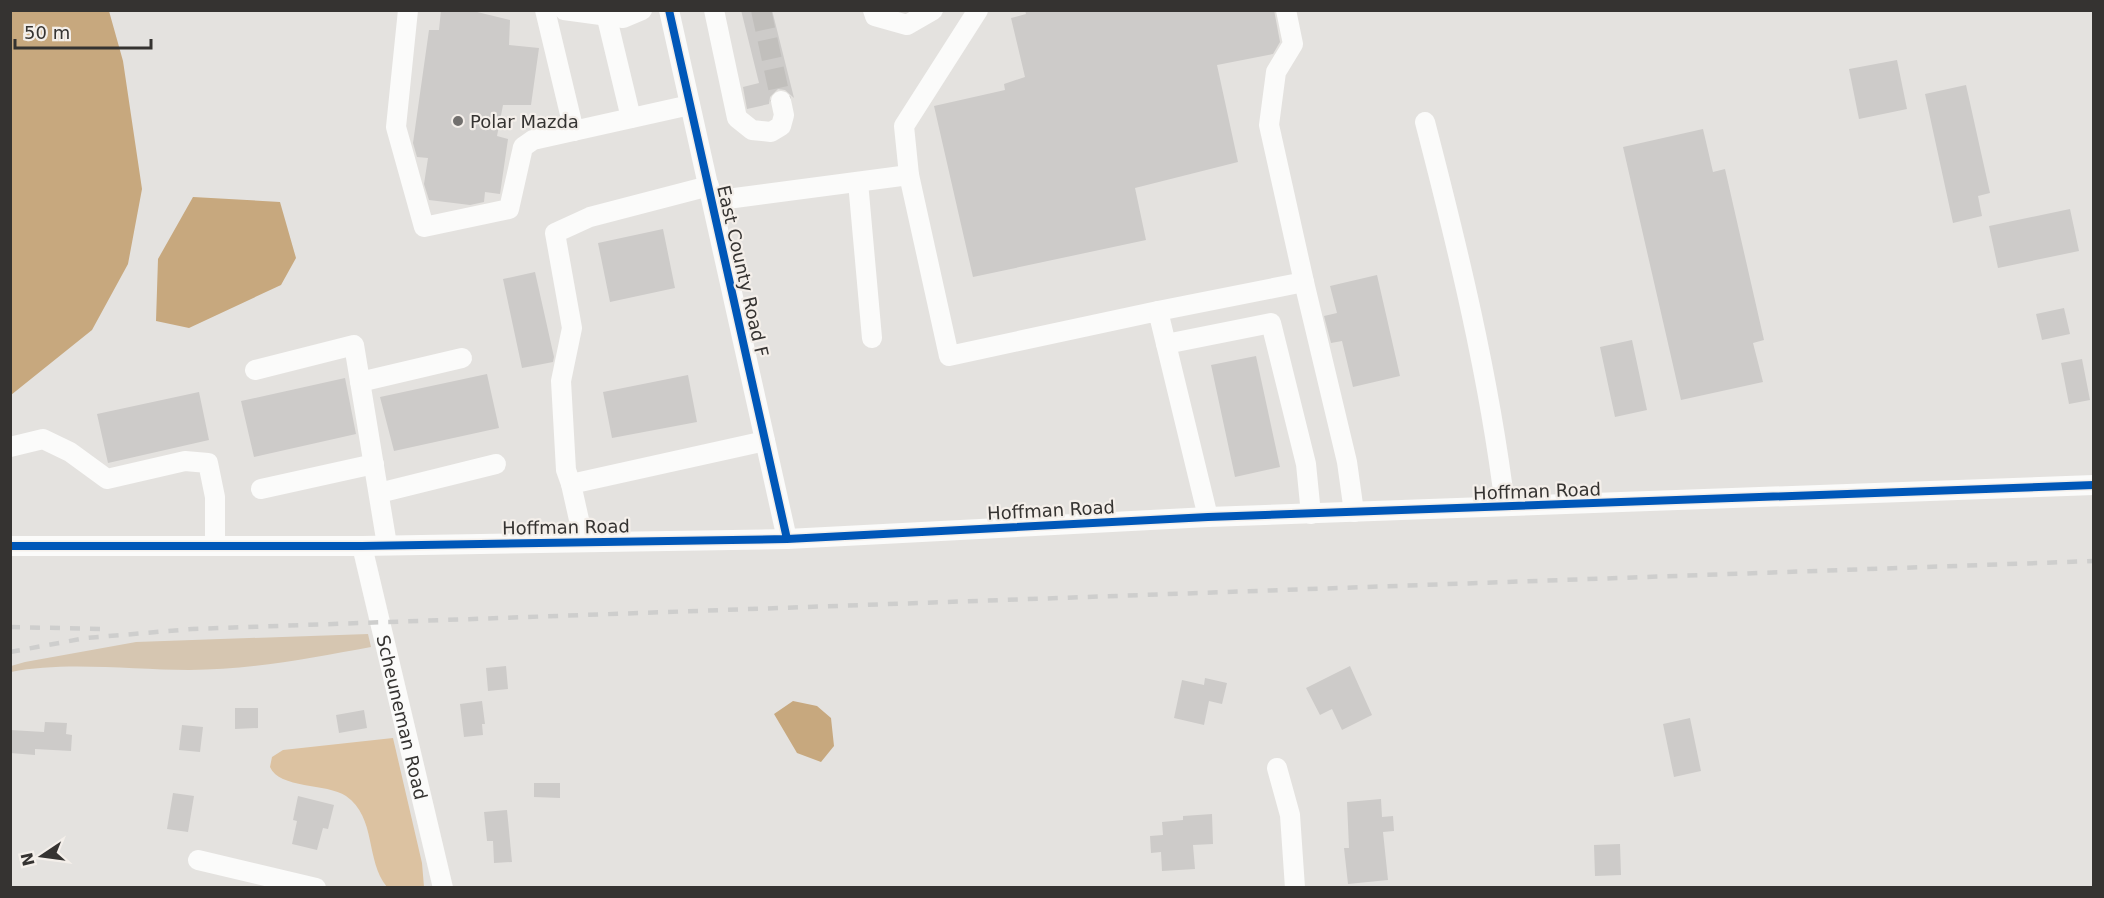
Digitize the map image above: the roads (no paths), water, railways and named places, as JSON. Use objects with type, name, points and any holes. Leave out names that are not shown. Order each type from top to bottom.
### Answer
[{"type":"street","points":[[408,10],[396,127],[424,227],[509,209],[523,147],[533,140],[690,105]]},
{"type":"street","points":[[545,10],[574,131]]},
{"type":"street","points":[[564,10],[623,18],[642,10]]},
{"type":"street","name":"East County Road F","points":[[669,10],[787,539]]},
{"type":"street","points":[[714,10],[737,118],[752,130],[771,132],[781,126],[784,115],[781,101]]},
{"type":"street","points":[[873,10],[874,16],[907,25],[933,10]]},
{"type":"street","points":[[978,10],[904,126],[909,176],[949,356],[1304,282]]},
{"type":"street","points":[[1286,10],[1293,44],[1276,72],[1269,125],[1347,462],[1354,512]]},
{"type":"street","points":[[606,14],[631,118]]},
{"type":"street","points":[[1425,122],[1463,269],[1495,422],[1505,506]]},
{"type":"street","points":[[584,542],[567,470],[561,381],[572,328],[555,233],[590,217],[710,194],[909,176]]},
{"type":"street","points":[[858,182],[872,338]]},
{"type":"street","points":[[1158,311],[1208,517]]},
{"type":"street","points":[[1166,344],[1271,323],[1306,464],[1311,514]]},
{"type":"street","points":[[255,370],[354,345],[387,545]]},
{"type":"street","points":[[360,382],[462,358]]},
{"type":"street","points":[[10,447],[43,439],[70,452],[107,479],[185,461],[208,463],[215,498],[215,546]]},
{"type":"street","points":[[571,484],[765,441]]},
{"type":"street","points":[[261,489],[374,464]]},
{"type":"street","points":[[379,493],[496,464]]},
{"type":"street","name":"Hoffman Road","points":[[10,546],[362,546],[787,539],[1208,517],[2094,485]]},
{"type":"street","name":"Scheuneman Road","points":[[362,546],[443,888]]},
{"type":"street","points":[[1277,768],[1290,815],[1295,888]]},
{"type":"street","points":[[198,860],[316,888]]},
{"type":"tunnel","points":[[761,10],[781,101]]},
{"type":"railway","points":[[10,652],[86,638],[192,629],[2094,561]]},
{"type":"railway","points":[[10,627],[103,629]]},
{"type":"place","name":"Polar Mazda","points":[[458,121]]}]
